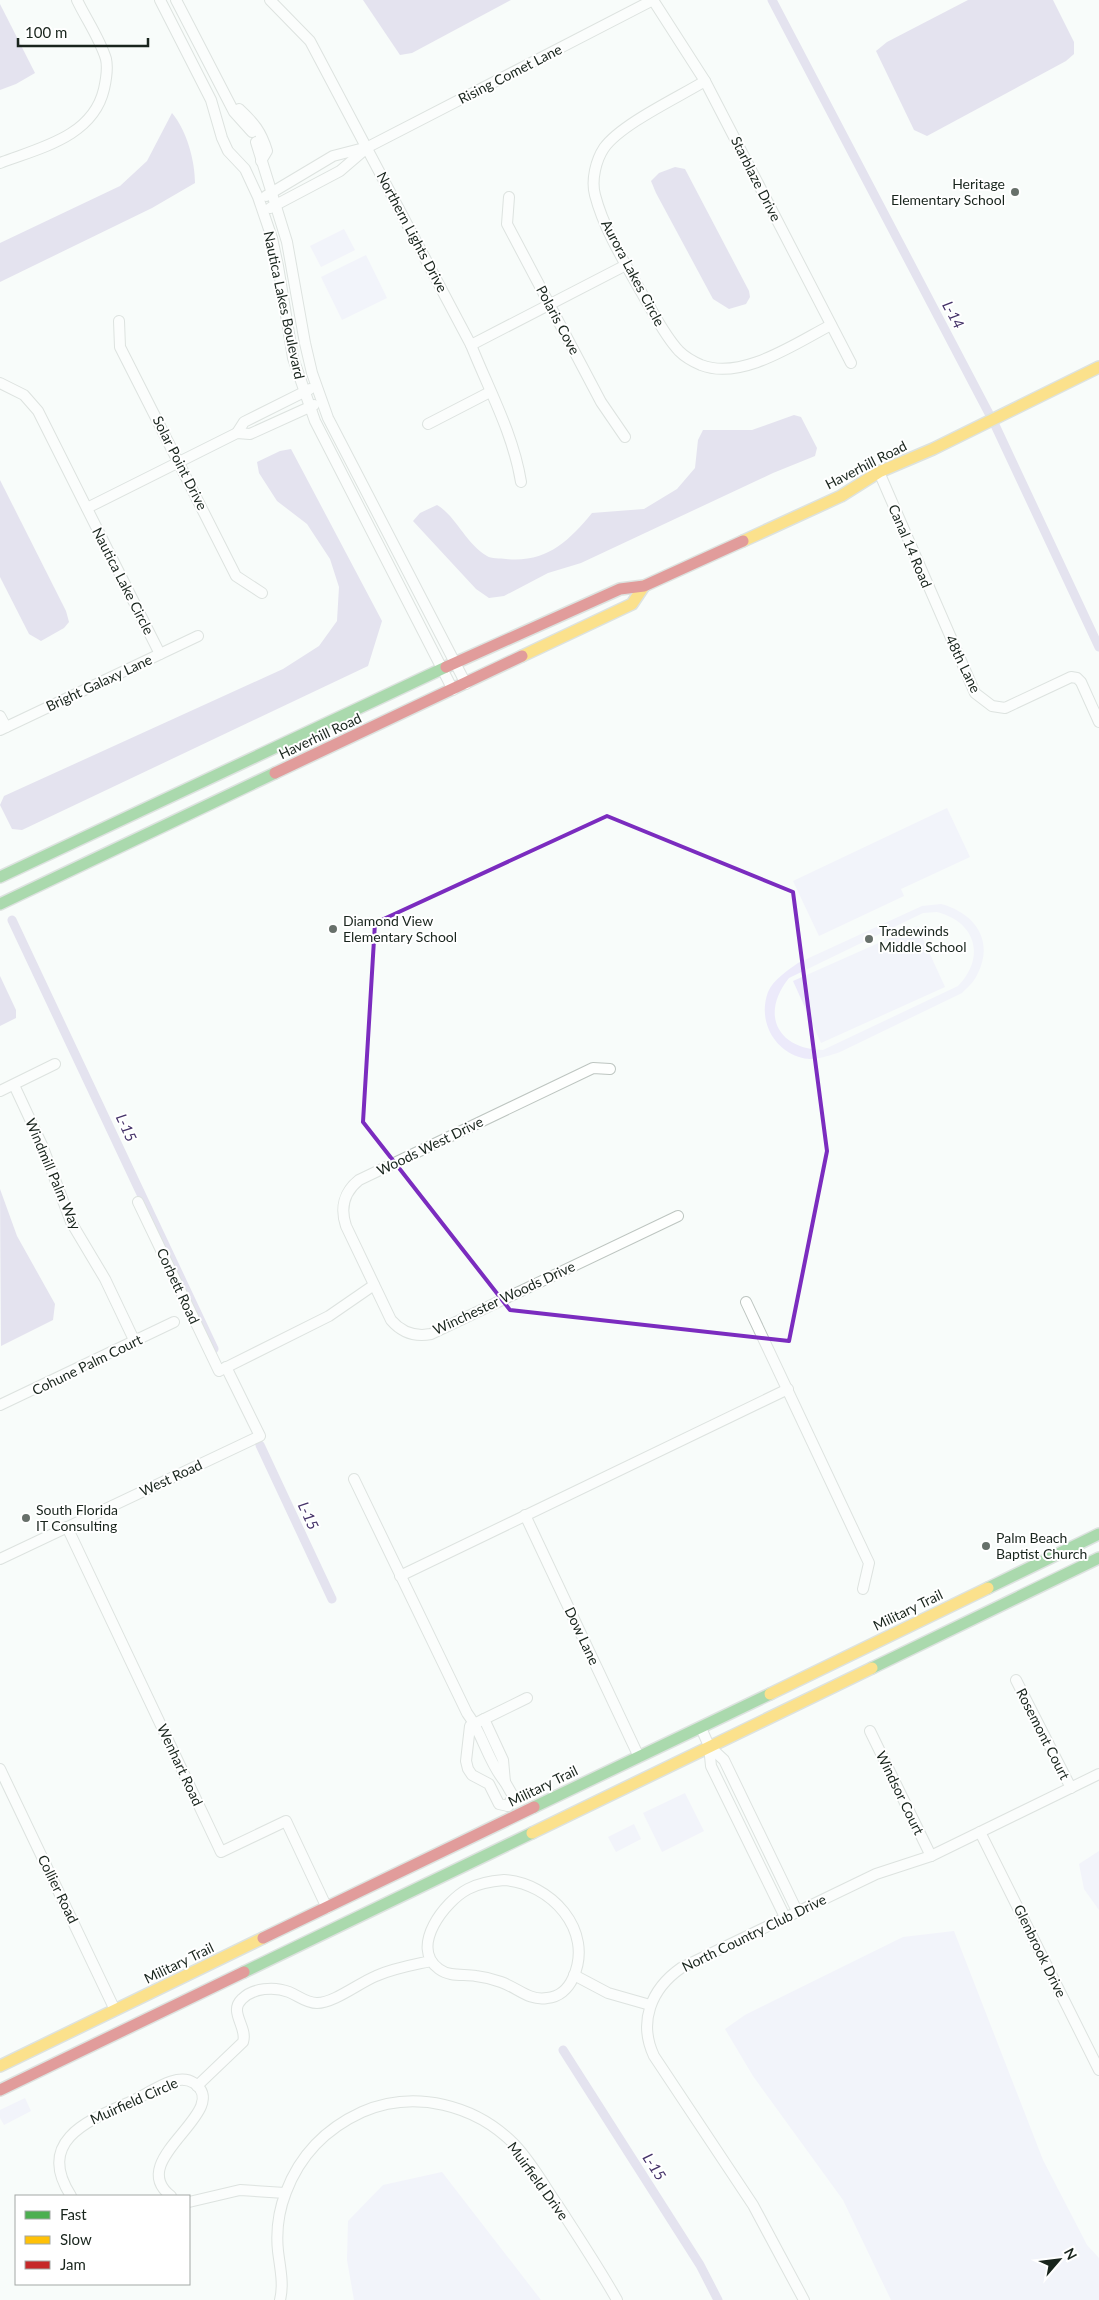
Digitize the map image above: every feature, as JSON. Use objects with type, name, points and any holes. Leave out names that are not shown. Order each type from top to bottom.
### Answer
[{"type":"main road","name":"Haverhill Road","points":[[0,877],[455,663],[620,589],[644,586],[841,496],[879,472],[972,430],[1099,367]]},
{"type":"main road","name":"Haverhill Road","points":[[1,900],[466,684],[632,604],[644,586]]},
{"type":"main road","name":"Military Trail","points":[[1,2061],[115,2010],[1099,1534]]},
{"type":"main road","points":[[0,2090],[1099,1558]]},
{"type":"main road","points":[[343,1923],[346,1909],[418,1872],[429,1858]]},
{"type":"main road","points":[[223,1982],[233,1967],[319,1924],[326,1915],[327,1908]]},
{"type":"street","points":[[0,163],[65,138],[84,125],[102,98],[106,79],[106,60],[77,0]]},
{"type":"street","name":"Nautica Lakes Boulevard","points":[[160,0],[211,100],[222,138],[228,151],[245,169],[263,211],[278,266],[293,358],[309,406],[330,453],[453,690]]},
{"type":"street","name":"Nautica Lakes Boulevard","points":[[176,0],[226,98],[234,112],[254,137],[288,242],[305,344],[322,401],[342,447],[466,684]]},
{"type":"street","name":"Northern Lights Drive","points":[[270,0],[310,41],[368,147],[471,345],[490,392],[504,419],[517,455],[521,482]]},
{"type":"street","name":"Rising Comet Lane","points":[[258,198],[271,194],[333,156],[368,147],[653,0]]},
{"type":"street","name":"Starblaze Drive","points":[[653,0],[705,81],[851,363]]},
{"type":"street","name":"Aurora Lakes Circle","points":[[705,81],[621,131],[604,147],[595,169],[594,193],[602,216],[626,265],[665,333],[680,352],[701,365],[726,370],[750,365],[832,325]]},
{"type":"street","name":"Nautica Lakes Boulevard","points":[[226,98],[252,121],[262,134],[267,151],[261,161]]},
{"type":"street","name":"Rising Comet Lane","points":[[263,211],[340,171],[368,147]]},
{"type":"street","name":"Polaris Cove","points":[[509,197],[507,224],[601,402],[625,437]]},
{"type":"street","points":[[471,345],[626,265]]},
{"type":"street","name":"Solar Point Drive","points":[[119,321],[120,347],[180,461],[236,576],[262,593]]},
{"type":"street","name":"Nautica Lake Circle","points":[[0,383],[24,395],[38,411],[160,654]]},
{"type":"street","points":[[237,433],[244,422],[317,386]]},
{"type":"street","points":[[428,424],[490,392]]},
{"type":"street","points":[[87,508],[237,433],[250,434],[322,401]]},
{"type":"street","name":"Canal 14 Road","points":[[879,472],[942,620]]},
{"type":"street","name":"48th Lane","points":[[942,620],[975,693],[992,706],[1005,708],[1071,677],[1077,678],[1081,682],[1099,722]]},
{"type":"street","name":"Bright Galaxy Lane","points":[[3,729],[198,636]]},
{"type":"street","points":[[0,716],[3,729]]},
{"type":"street","points":[[0,1091],[55,1064]]},
{"type":"street","name":"Woods West Drive","points":[[374,1286],[344,1219],[344,1200],[354,1184],[588,1070],[593,1068],[610,1069]]},
{"type":"street","name":"Windmill Palm Way","points":[[14,1085],[42,1145],[72,1222],[105,1279],[135,1342]]},
{"type":"street","name":"Corbett Road","points":[[138,1202],[222,1369],[260,1436]]},
{"type":"street","name":"Winchester Woods Drive","points":[[374,1286],[388,1315],[396,1325],[412,1334],[431,1334],[678,1216]]},
{"type":"street","points":[[222,1369],[329,1316],[374,1286]]},
{"type":"street","points":[[746,1302],[869,1563],[863,1588]]},
{"type":"street","name":"Cohune Palm Court","points":[[0,1405],[174,1322]]},
{"type":"street","points":[[400,1576],[788,1389]]},
{"type":"street","name":"West Road","points":[[0,1559],[260,1436]]},
{"type":"street","points":[[354,1479],[467,1713],[480,1722],[490,1743],[499,1775],[513,1796],[508,1806]]},
{"type":"street","name":"Dow Lane","points":[[525,1515],[639,1757]]},
{"type":"street","name":"Wenhart Road","points":[[67,1527],[221,1852],[286,1821],[327,1908]]},
{"type":"street","name":"Rosemont Court","points":[[1016,1680],[1070,1788]]},
{"type":"street","points":[[514,1817],[508,1806],[499,1804],[489,1784],[472,1775],[466,1761],[470,1726],[527,1698]]},
{"type":"street","points":[[701,1728],[709,1746],[711,1766],[785,1917]]},
{"type":"street","name":"Windsor Court","points":[[870,1730],[931,1856]]},
{"type":"street","points":[[468,1747],[490,1743]]},
{"type":"street","points":[[709,1746],[724,1760],[797,1911]]},
{"type":"street","name":"Collier Road","points":[[0,1768],[115,2010]]},
{"type":"street","name":"North Country Club Drive","points":[[804,2300],[753,2205],[654,2056],[647,2036],[647,2021],[650,2005],[661,1984],[680,1968],[797,1911],[876,1874],[931,1856],[1099,1774]]},
{"type":"street","name":"Glenbrook Drive","points":[[980,1832],[1099,2070]]},
{"type":"street","points":[[510,1881],[534,1887],[555,1901],[563,1910],[575,1933],[578,1947],[574,1975],[570,1984],[561,1993],[550,1998],[540,1999],[528,1996],[488,1978],[446,1973],[431,1960],[428,1948],[430,1936],[434,1924],[448,1904],[463,1892],[480,1884],[510,1881]]},
{"type":"street","points":[[198,2086],[243,2042],[244,2030],[236,2012],[237,2006],[245,1997],[259,1991],[274,1988],[288,1991],[312,2003],[324,2002],[377,1975],[431,1960]]},
{"type":"street","points":[[574,1975],[608,1993],[650,2005]]},
{"type":"street","name":"Muirfield Circle","points":[[71,2195],[62,2181],[60,2160],[64,2144],[77,2128],[100,2114],[146,2095],[173,2081],[186,2079],[198,2086],[202,2092],[203,2105],[172,2145],[160,2170],[161,2183],[170,2195]]},
{"type":"street","name":"Muirfield Drive","points":[[280,2300],[282,2281],[278,2230],[285,2192],[300,2163],[311,2148],[350,2117],[398,2102],[429,2102],[454,2107],[488,2123],[517,2147],[577,2235],[618,2300]]},
{"type":"street","points":[[190,2202],[240,2190],[285,2192]]},
{"type":"highlighted area","points":[[607,816],[793,892],[827,1151],[789,1341],[510,1310],[363,1122],[375,923]]},
{"type":"shaded area","points":[[363,0],[511,0],[412,53],[400,55]]},
{"type":"shaded area","points":[[968,0],[1053,0],[1074,42],[1074,54],[1066,61],[927,136],[914,130],[876,51],[887,42]]},
{"type":"shaded area","points":[[0,4],[35,73],[16,84],[0,90]]},
{"type":"shaded area","points":[[172,113],[182,128],[189,146],[194,165],[195,183],[152,208],[0,282],[0,243],[120,186],[147,161]]},
{"type":"shaded area","points":[[675,167],[685,169],[749,291],[750,297],[746,304],[729,309],[713,299],[656,193],[651,181],[659,173]]},
{"type":"shaded area","points":[[344,229],[355,250],[321,267],[310,246]]},
{"type":"shaded area","points":[[366,255],[387,298],[342,320],[321,277]]},
{"type":"shaded area","points":[[794,415],[801,417],[817,448],[815,456],[773,473],[581,563],[548,573],[504,596],[489,598],[476,589],[413,521],[420,513],[437,505],[450,516],[473,545],[489,557],[533,558],[544,554],[565,541],[592,513],[644,509],[677,489],[695,468],[698,440],[703,430],[752,430]]},
{"type":"shaded area","points":[[291,449],[382,621],[368,666],[22,830],[12,829],[0,805],[4,796],[283,669],[319,646],[337,621],[339,587],[330,559],[307,524],[277,501],[259,473],[257,462],[280,451]]},
{"type":"shaded area","points":[[0,480],[66,611],[69,622],[64,628],[41,641],[29,634],[0,577]]},
{"type":"shaded area","points":[[947,808],[970,857],[901,889],[904,896],[819,936],[793,881]]},
{"type":"shaded area","points":[[941,904],[953,908],[964,914],[979,930],[984,951],[982,963],[976,978],[962,993],[840,1052],[820,1058],[799,1057],[781,1047],[770,1031],[766,1022],[765,1012],[768,992],[777,979],[798,963],[922,906]],"holes":[[[937,912],[961,924],[973,942],[972,964],[967,975],[958,986],[823,1050],[807,1048],[794,1043],[784,1036],[778,1027],[775,1016],[776,1004],[780,991],[789,978],[923,913]]]},
{"type":"shaded area","points":[[917,926],[945,987],[821,1043],[793,981]]},
{"type":"shaded area","points":[[0,976],[16,1010],[16,1018],[0,1026]]},
{"type":"shaded area","points":[[0,1189],[17,1236],[55,1304],[53,1320],[1,1346]]},
{"type":"shaded area","points":[[685,1793],[704,1831],[662,1852],[643,1813]]},
{"type":"shaded area","points":[[634,1824],[641,1839],[616,1852],[608,1837]]},
{"type":"shaded area","points":[[1099,1851],[1099,1910],[1084,1889],[1079,1864]]},
{"type":"shaded area","points":[[954,1931],[1043,2160],[1087,2245],[1099,2258],[1099,2300],[891,2300],[843,2200],[753,2076],[725,2029],[745,2015],[903,1937]]},
{"type":"shaded area","points":[[25,2098],[31,2111],[4,2125],[0,2118],[0,2110]]},
{"type":"shaded area","points":[[442,2172],[541,2300],[354,2300],[347,2260],[348,2221],[383,2185]]},
{"type":"waterway","name":"L-14","points":[[772,0],[995,425],[1099,647]]},
{"type":"waterway","name":"L-15","points":[[12,920],[214,1349]]},
{"type":"waterway","name":"L-15","points":[[260,1445],[332,1599]]},
{"type":"waterway","name":"L-15","points":[[563,2050],[700,2265],[718,2300]]},
{"type":"traffic: fast","points":[[0,877],[446,667]]},
{"type":"traffic: fast","points":[[0,904],[275,773]]},
{"type":"traffic: fast","points":[[988,1588],[1099,1534]]},
{"type":"traffic: fast","points":[[872,1668],[1099,1558]]},
{"type":"traffic: fast","points":[[534,1807],[770,1694]]},
{"type":"traffic: fast","points":[[244,1972],[532,1833]]},
{"type":"traffic: slow","points":[[743,541],[841,496],[879,472],[933,449],[1099,367]]},
{"type":"traffic: slow","points":[[522,656],[632,604],[644,586]]},
{"type":"traffic: slow","points":[[770,1694],[988,1588]]},
{"type":"traffic: slow","points":[[532,1833],[872,1668]]},
{"type":"traffic: slow","points":[[0,2066],[263,1938]]},
{"type":"traffic: jam","points":[[446,667],[620,589],[644,586],[743,541]]},
{"type":"traffic: jam","points":[[275,773],[522,656]]},
{"type":"traffic: jam","points":[[263,1938],[534,1807]]},
{"type":"traffic: jam","points":[[0,2090],[244,1972]]},
{"type":"place","name":"Heritage Elementary School","points":[[1015,192]]},
{"type":"place","name":"Diamond View Elementary School","points":[[333,929]]},
{"type":"place","name":"Tradewinds Middle School","points":[[869,939]]},
{"type":"place","name":"South Florida IT Consulting","points":[[26,1518]]},
{"type":"place","name":"Palm Beach Baptist Church","points":[[986,1546]]}]
